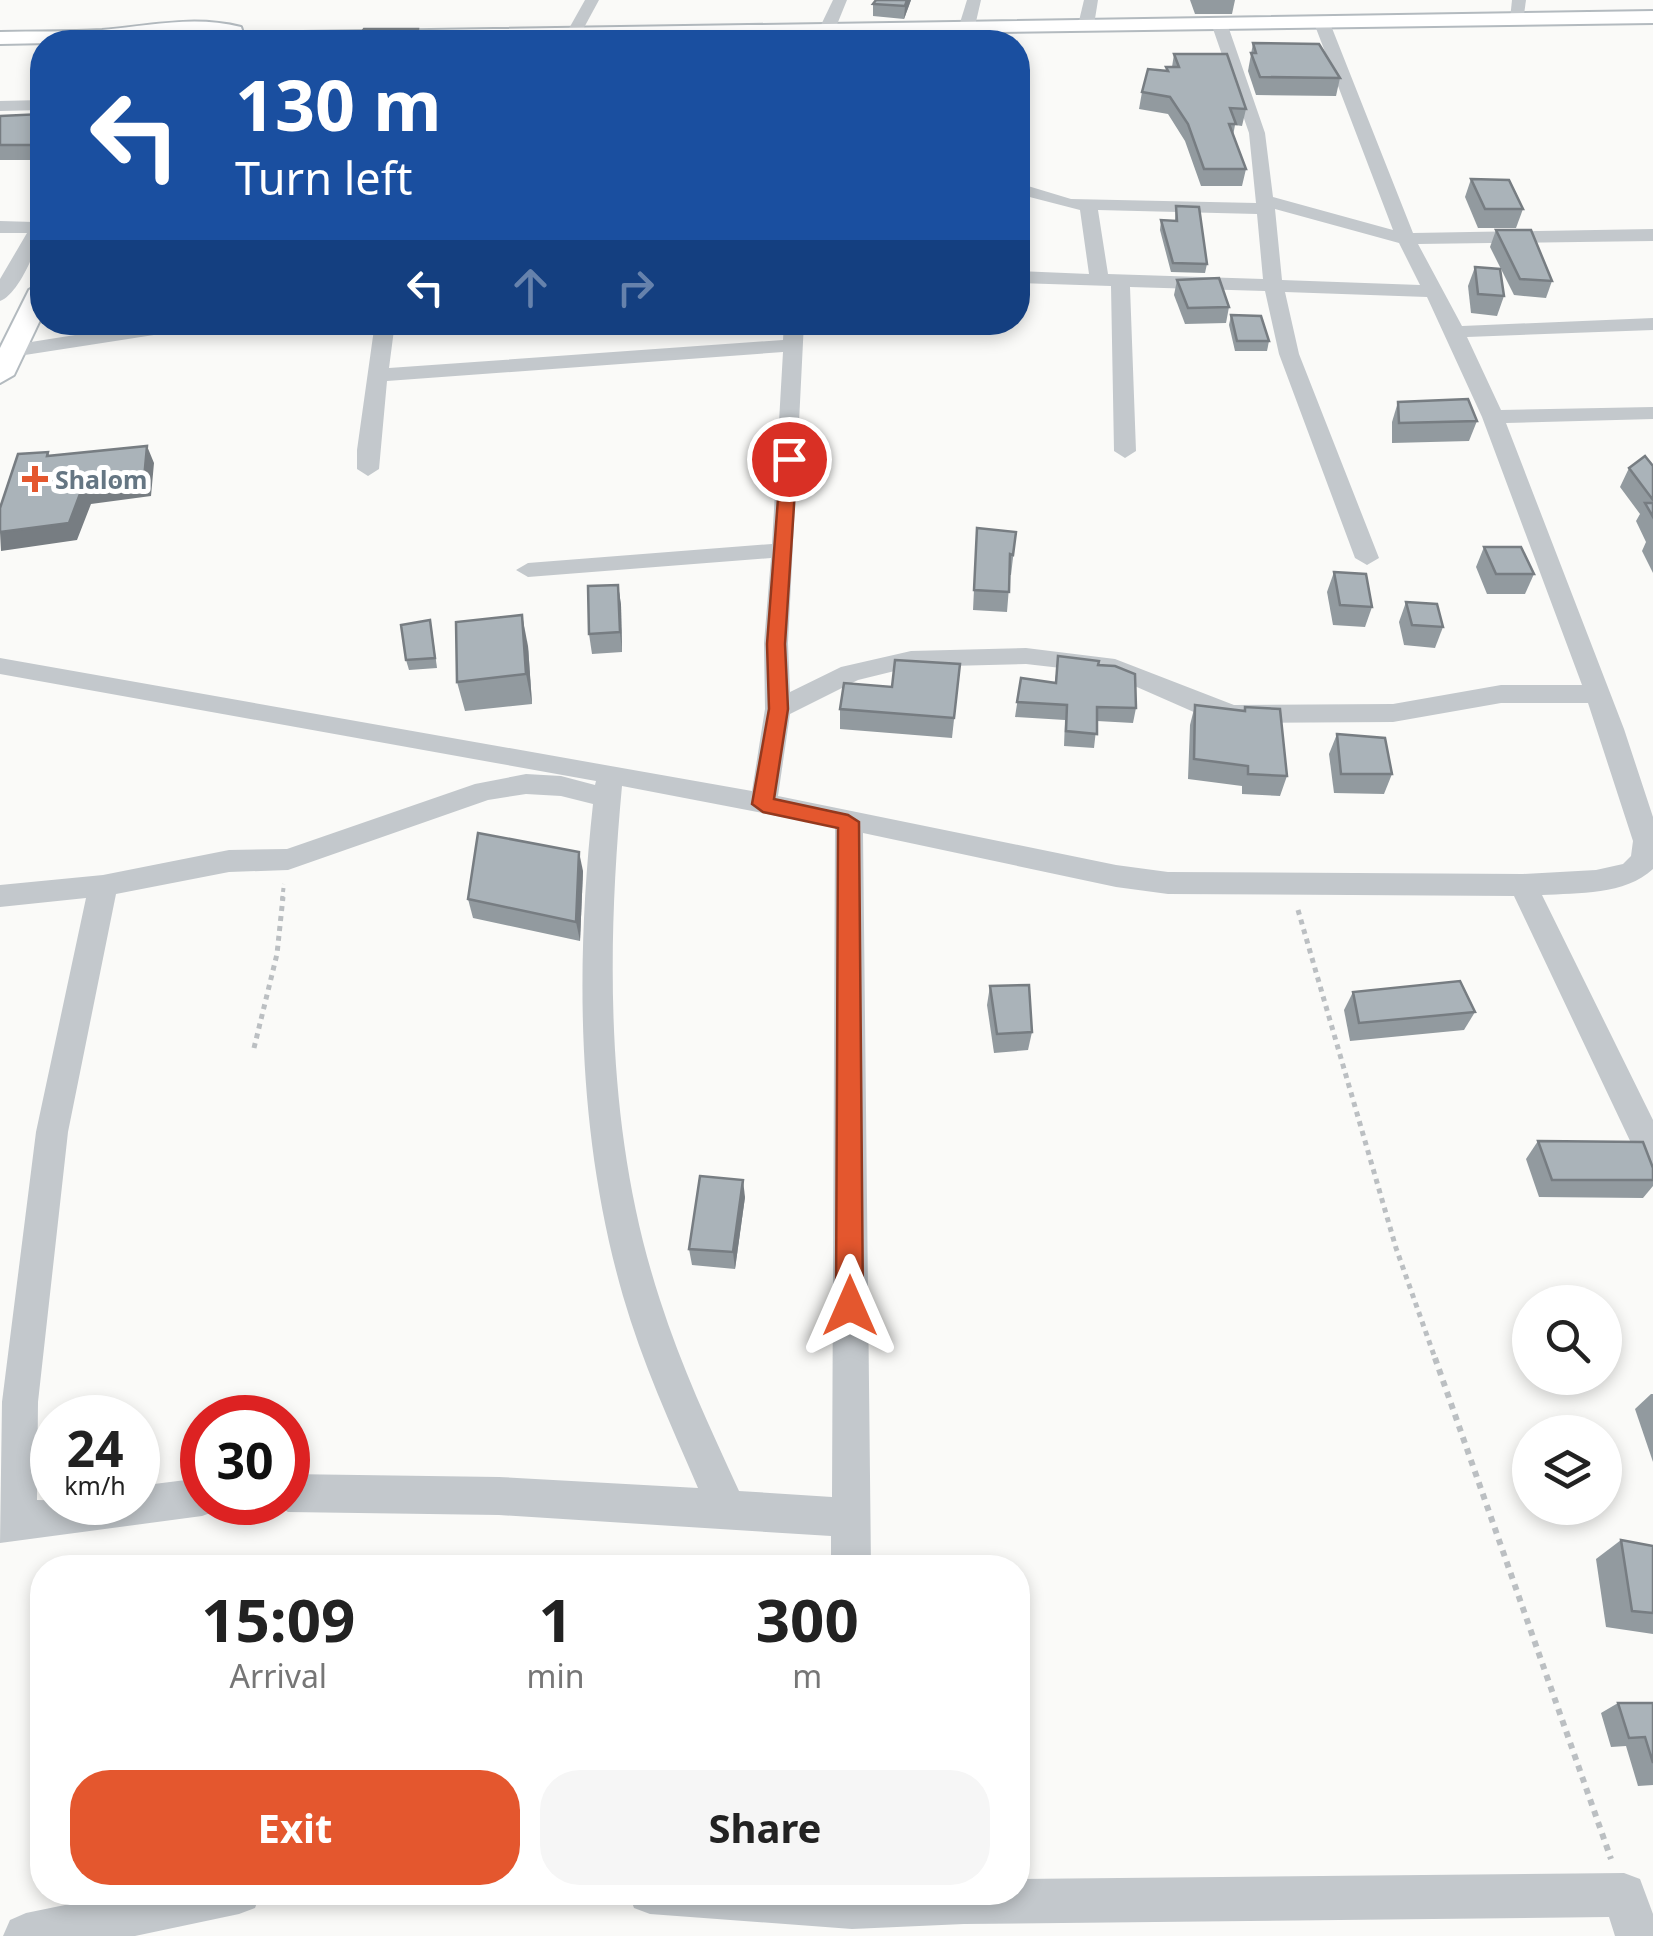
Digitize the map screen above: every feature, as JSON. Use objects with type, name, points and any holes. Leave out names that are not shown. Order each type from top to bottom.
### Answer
[{"type":"main road","points":[[194,30],[205,0]]},
{"type":"main road","points":[[1030,30],[1086,24],[1322,22],[1518,10],[1653,17]]},
{"type":"main road","points":[[919,30],[967,26],[980,30]]},
{"type":"main road","points":[[676,30],[840,30]]},
{"type":"main road","points":[[0,38],[30,37]]},
{"type":"main road","points":[[6,363],[30,314]]},
{"type":"street","points":[[576,30],[592,0]]},
{"type":"street","points":[[828,27],[840,0]]},
{"type":"street","points":[[967,26],[974,0]]},
{"type":"street","points":[[1086,24],[1092,0]]},
{"type":"street","points":[[0,666],[609,786],[763,804],[1168,884],[1523,885],[1596,881],[1632,872],[1646,860],[1648,825],[1493,417],[1456,332],[1406,238],[1322,22]]},
{"type":"street","points":[[1219,24],[1257,133],[1274,283],[1296,374],[1367,558]]},
{"type":"street","points":[[0,106],[30,105]]},
{"type":"street","points":[[1030,192],[1088,205],[1266,205],[1406,238],[1653,235]]},
{"type":"street","points":[[1088,205],[1110,278],[1126,452]]},
{"type":"street","points":[[0,227],[30,226]]},
{"type":"street","points":[[0,295],[30,246]]},
{"type":"street","points":[[1030,276],[1434,292]]},
{"type":"street","points":[[1456,332],[1653,324]]},
{"type":"street","points":[[6,363],[138,335]]},
{"type":"street","points":[[368,469],[370,417],[384,335]]},
{"type":"street","points":[[380,375],[784,335]]},
{"type":"street","points":[[763,804],[778,709],[776,644],[794,335]]},
{"type":"street","points":[[1493,417],[1653,413]]},
{"type":"street","points":[[528,570],[784,550]]},
{"type":"street","points":[[778,709],[850,673],[911,660],[948,657],[1026,656],[1106,665],[1133,673],[1205,707],[1234,714],[1393,713],[1501,694],[1598,694]]},
{"type":"street","points":[[0,896],[103,886],[197,865],[288,860],[485,791],[526,784],[609,786]]},
{"type":"street","points":[[609,786],[598,877],[597,994],[620,1210],[653,1329],[727,1510]]},
{"type":"street","points":[[848,822],[851,1555]]},
{"type":"street","points":[[1523,885],[1653,1154]]},
{"type":"street","points":[[103,886],[52,1132],[8,1522],[180,1500]]},
{"type":"street","points":[[310,1494],[540,1497],[851,1518]]},
{"type":"street","points":[[1030,1903],[1631,1915]]},
{"type":"street","points":[[26,1936],[176,1905]]},
{"type":"street","points":[[782,1905],[853,1912],[931,1905]]},
{"type":"path","points":[[254,1048],[276,954],[288,860]]},
{"type":"path","points":[[1291,886],[1396,1248],[1631,1915]]},
{"type":"building","points":[[876,0],[907,0],[905,6],[873,4]]},
{"type":"building","points":[[1253,43],[1319,44],[1340,78],[1260,77],[1251,53],[1256,53]]},
{"type":"building","points":[[1174,54],[1227,54],[1246,109],[1230,108],[1236,124],[1229,124],[1246,169],[1204,169],[1188,124],[1170,97],[1142,92],[1148,69],[1168,71],[1166,67],[1179,67]]},
{"type":"building","points":[[30,115],[30,145],[0,145],[0,116]]},
{"type":"building","points":[[1471,179],[1509,180],[1523,209],[1485,209]]},
{"type":"building","points":[[1176,206],[1199,207],[1207,264],[1173,263],[1161,220],[1177,221]]},
{"type":"building","points":[[1496,230],[1531,230],[1552,281],[1520,279]]},
{"type":"building","points":[[1475,267],[1500,269],[1504,296],[1478,294]]},
{"type":"building","points":[[1219,278],[1229,307],[1188,308],[1177,280]]},
{"type":"building","points":[[1231,315],[1261,316],[1269,341],[1237,341]]},
{"type":"building","points":[[1468,399],[1477,421],[1399,423],[1398,402]]},
{"type":"building","points":[[147,446],[144,479],[83,486],[69,523],[0,532],[0,508],[18,454],[48,452],[47,456]]},
{"type":"building","points":[[1645,456],[1653,466],[1653,500],[1629,468]]},
{"type":"building","points":[[977,528],[1016,532],[1013,555],[1010,554],[1009,592],[974,590]]},
{"type":"building","points":[[1484,547],[1521,547],[1534,574],[1496,574]]},
{"type":"building","points":[[1334,572],[1366,574],[1372,607],[1340,605]]},
{"type":"building","points":[[618,585],[620,632],[589,634],[588,586]]},
{"type":"building","points":[[1406,602],[1437,604],[1443,627],[1412,625]]},
{"type":"building","points":[[522,615],[526,674],[457,682],[456,622]]},
{"type":"building","points":[[430,620],[435,658],[406,660],[401,625]]},
{"type":"building","points":[[1058,656],[1099,661],[1098,665],[1115,666],[1135,674],[1136,708],[1097,707],[1097,734],[1066,731],[1067,705],[1017,702],[1021,678],[1056,683]]},
{"type":"building","points":[[895,660],[960,664],[954,718],[840,709],[844,683],[892,687]]},
{"type":"building","points":[[1195,705],[1245,711],[1245,707],[1280,709],[1287,776],[1248,774],[1248,766],[1194,759]]},
{"type":"building","points":[[1337,734],[1385,738],[1392,774],[1341,774]]},
{"type":"building","points":[[478,833],[579,852],[576,922],[468,899]]},
{"type":"building","points":[[1460,981],[1475,1012],[1359,1023],[1353,992]]},
{"type":"building","points":[[1029,985],[1032,1032],[997,1034],[990,986]]},
{"type":"building","points":[[1538,1141],[1643,1142],[1653,1168],[1653,1180],[1552,1180]]},
{"type":"building","points":[[700,1176],[743,1180],[733,1252],[689,1249]]},
{"type":"building","points":[[1621,1540],[1653,1546],[1653,1613],[1632,1611]]},
{"type":"building","points":[[1618,1703],[1653,1703],[1653,1763],[1645,1737],[1629,1738]]},
{"type":"place","name":"Shalom","points":[[35,479]]},
{"type":"route","points":[[789,459],[777,617],[778,709],[763,804],[848,822],[850,1306]]}]
